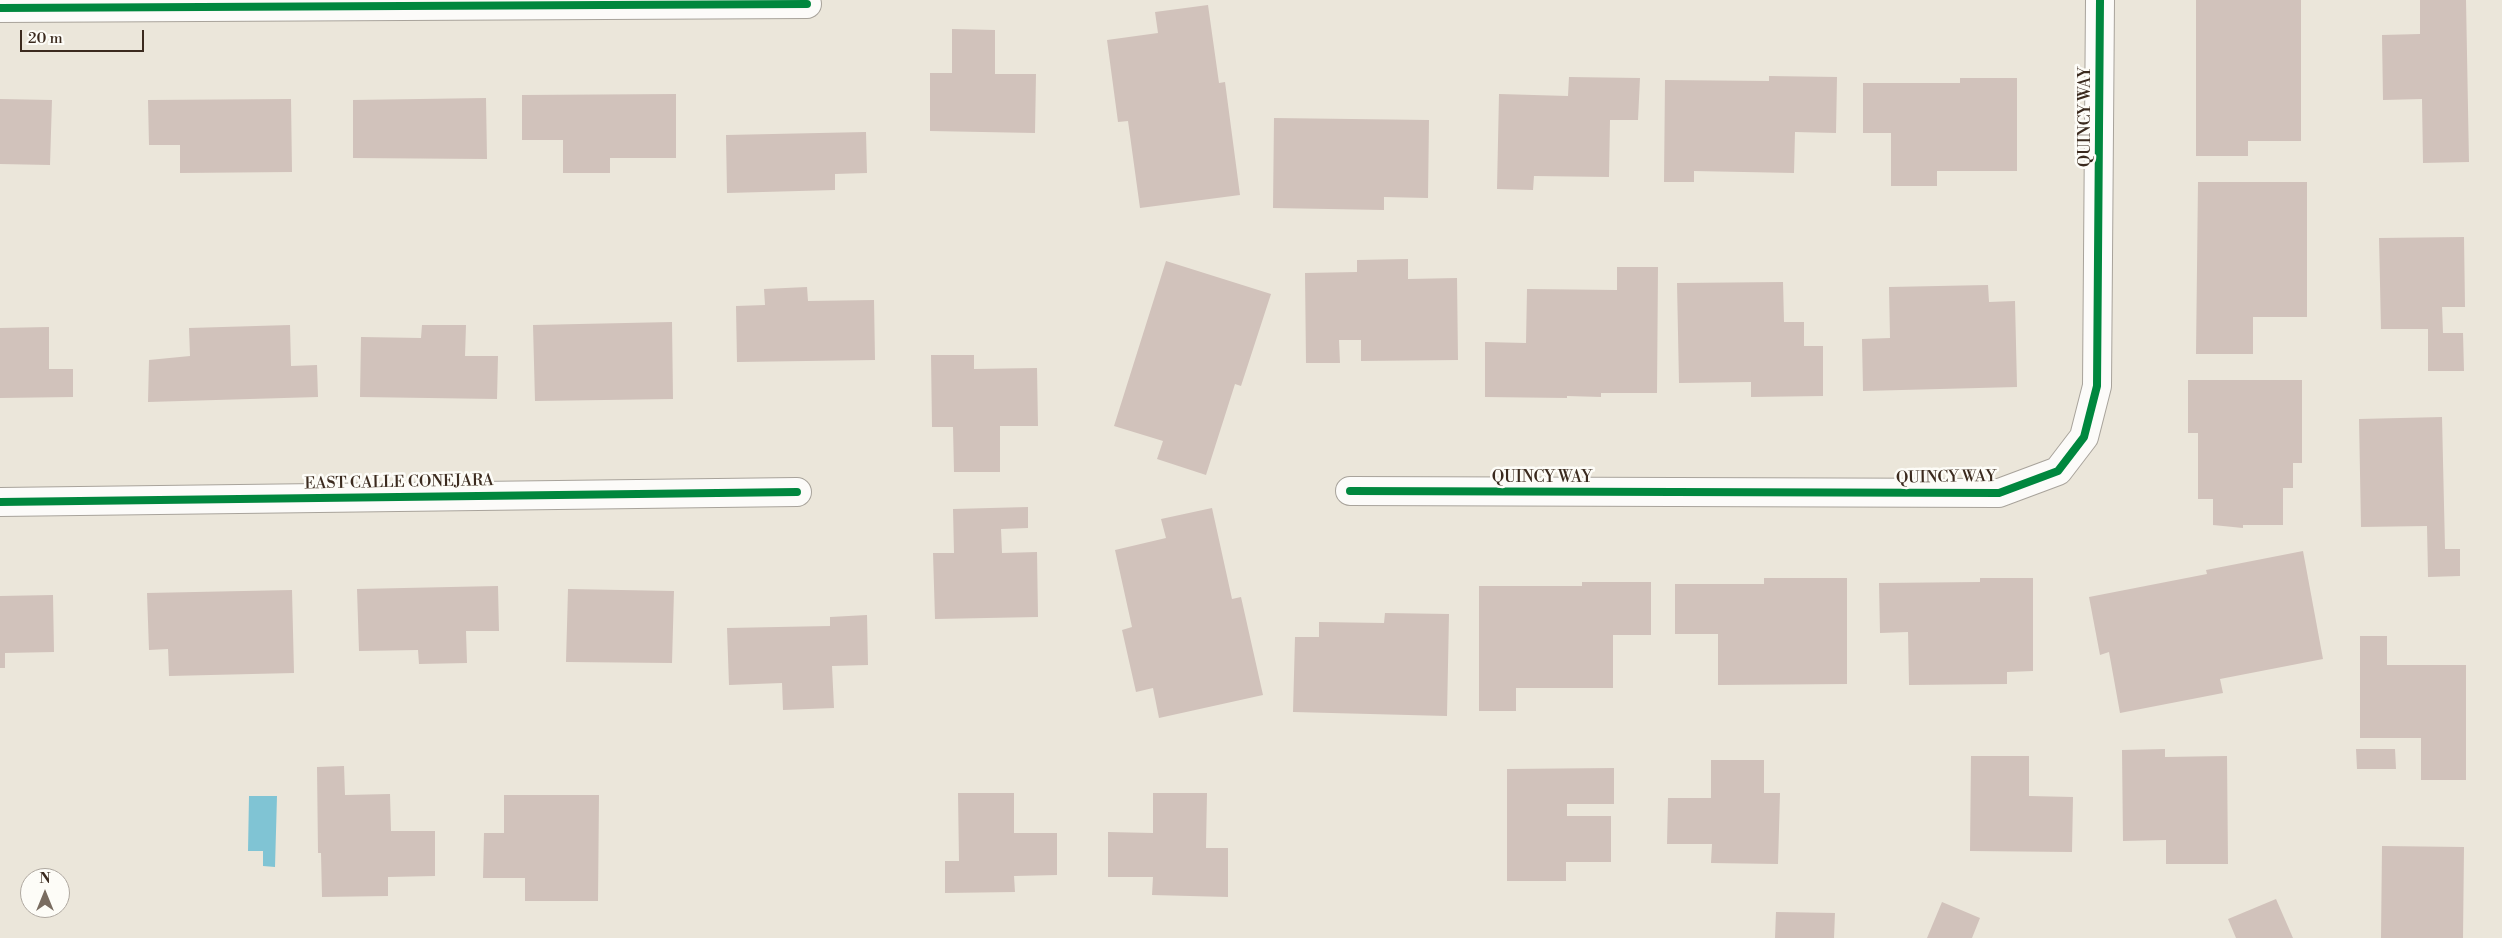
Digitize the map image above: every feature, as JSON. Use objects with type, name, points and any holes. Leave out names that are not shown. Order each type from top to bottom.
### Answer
[{"type":"street","name":"QUINCY WAY","points":[[1350,491],[1999,493],[2058,471],[2084,437],[2097,386],[2100,0]]},
{"type":"street","points":[[0,8],[807,4]]},
{"type":"street","name":"EAST CALLE CONEJARA","points":[[0,502],[797,492]]},
{"type":"water","points":[[249,796],[277,796],[275,867],[263,866],[263,851],[248,851]]},
{"type":"building","points":[[2196,0],[2301,0],[2301,141],[2248,141],[2248,156],[2196,156]]},
{"type":"building","points":[[2420,0],[2466,0],[2469,162],[2423,163],[2422,99],[2383,100],[2382,35],[2420,34]]},
{"type":"building","points":[[1208,5],[1219,83],[1225,82],[1240,195],[1140,208],[1128,121],[1118,122],[1107,40],[1158,33],[1155,12]]},
{"type":"building","points":[[952,29],[995,30],[995,74],[1036,74],[1035,133],[930,131],[930,73],[952,73]]},
{"type":"building","points":[[1769,76],[1837,77],[1836,133],[1795,132],[1794,173],[1694,171],[1694,182],[1664,182],[1665,80],[1769,81]]},
{"type":"building","points":[[1569,77],[1640,78],[1638,120],[1610,120],[1609,177],[1534,176],[1533,190],[1497,189],[1499,94],[1568,96]]},
{"type":"building","points":[[1960,78],[2017,78],[2017,171],[1937,171],[1937,186],[1891,186],[1891,133],[1863,133],[1863,83],[1960,83]]},
{"type":"building","points":[[676,94],[676,158],[610,158],[610,173],[563,173],[563,140],[522,140],[522,95]]},
{"type":"building","points":[[486,98],[487,159],[353,158],[353,100]]},
{"type":"building","points":[[0,99],[52,100],[50,165],[0,164]]},
{"type":"building","points":[[291,99],[292,172],[180,173],[180,145],[149,145],[148,100]]},
{"type":"building","points":[[1274,118],[1429,120],[1428,198],[1384,197],[1384,210],[1273,208]]},
{"type":"building","points":[[866,132],[867,173],[835,174],[835,190],[727,193],[726,135]]},
{"type":"building","points":[[2198,182],[2307,182],[2307,317],[2253,317],[2253,354],[2196,354]]},
{"type":"building","points":[[2464,237],[2465,307],[2442,307],[2443,333],[2463,333],[2464,371],[2428,371],[2428,329],[2381,329],[2379,238]]},
{"type":"building","points":[[1408,259],[1408,279],[1457,278],[1458,360],[1361,361],[1361,340],[1339,340],[1340,363],[1306,363],[1305,273],[1357,272],[1357,260]]},
{"type":"building","points":[[1166,261],[1271,294],[1241,386],[1235,384],[1206,475],[1157,459],[1163,441],[1114,426]]},
{"type":"building","points":[[1617,267],[1658,267],[1657,393],[1601,393],[1601,397],[1567,396],[1567,398],[1485,397],[1485,342],[1526,343],[1527,289],[1617,290]]},
{"type":"building","points":[[1783,282],[1784,322],[1804,322],[1804,346],[1823,346],[1823,396],[1751,397],[1751,382],[1679,383],[1677,283]]},
{"type":"building","points":[[1988,285],[1989,302],[2015,301],[2017,387],[1863,391],[1862,339],[1890,338],[1889,287]]},
{"type":"building","points":[[807,287],[808,301],[874,300],[875,360],[737,362],[736,306],[765,305],[764,289]]},
{"type":"building","points":[[672,322],[673,399],[535,401],[533,325]]},
{"type":"building","points":[[290,325],[291,366],[317,365],[318,397],[148,402],[149,360],[190,356],[189,328]]},
{"type":"building","points":[[422,325],[466,325],[465,356],[498,356],[497,399],[360,397],[361,337],[421,338]]},
{"type":"building","points":[[49,327],[49,369],[73,369],[73,397],[0,398],[0,328]]},
{"type":"building","points":[[931,355],[974,355],[974,369],[1037,368],[1038,426],[1000,426],[1000,472],[954,472],[953,427],[932,427]]},
{"type":"building","points":[[2188,380],[2302,380],[2302,463],[2293,463],[2293,488],[2283,488],[2283,525],[2243,525],[2243,528],[2213,525],[2213,499],[2198,499],[2198,433],[2188,433]]},
{"type":"building","points":[[2442,417],[2445,549],[2460,549],[2460,576],[2428,577],[2427,526],[2361,527],[2359,419]]},
{"type":"building","points":[[1028,507],[1028,528],[1001,529],[1002,553],[1037,552],[1038,617],[935,619],[933,553],[954,553],[953,509]]},
{"type":"building","points":[[1212,508],[1232,599],[1241,597],[1263,695],[1159,718],[1153,688],[1136,692],[1122,630],[1132,627],[1115,550],[1166,538],[1161,519]]},
{"type":"building","points":[[2303,551],[2323,659],[2220,679],[2223,693],[2120,713],[2109,652],[2100,655],[2089,597],[2207,574],[2206,570]]},
{"type":"building","points":[[1764,578],[1847,578],[1847,684],[1718,685],[1718,634],[1675,634],[1675,584],[1764,584]]},
{"type":"building","points":[[1980,578],[2033,578],[2033,671],[2007,672],[2007,684],[1909,685],[1908,632],[1880,633],[1879,583],[1980,582]]},
{"type":"building","points":[[1582,582],[1651,582],[1651,635],[1613,635],[1613,688],[1516,688],[1516,711],[1479,711],[1479,586],[1582,586]]},
{"type":"building","points":[[498,586],[499,631],[466,631],[467,663],[419,664],[418,650],[359,651],[357,589]]},
{"type":"building","points":[[568,589],[674,591],[672,663],[566,662]]},
{"type":"building","points":[[292,590],[294,673],[169,676],[168,649],[149,650],[147,593]]},
{"type":"building","points":[[53,595],[54,652],[5,653],[5,668],[0,668],[0,596]]},
{"type":"building","points":[[1385,613],[1449,614],[1447,716],[1293,712],[1295,637],[1319,637],[1319,622],[1384,623]]},
{"type":"building","points":[[867,615],[868,665],[832,666],[834,708],[783,710],[782,683],[729,685],[727,628],[830,626],[830,617]]},
{"type":"building","points":[[2360,636],[2387,636],[2387,665],[2466,665],[2466,780],[2421,780],[2421,738],[2360,738]]},
{"type":"building","points":[[2165,749],[2165,757],[2227,756],[2228,864],[2166,864],[2166,840],[2123,841],[2122,750]]},
{"type":"building","points":[[2356,749],[2395,749],[2396,769],[2357,769]]},
{"type":"building","points":[[1971,756],[2029,756],[2029,796],[2073,797],[2072,852],[1970,851]]},
{"type":"building","points":[[1711,760],[1764,760],[1764,793],[1780,793],[1778,864],[1711,863],[1712,844],[1667,844],[1668,798],[1711,798]]},
{"type":"building","points":[[344,766],[345,795],[390,794],[391,831],[435,831],[435,876],[388,877],[388,896],[322,897],[321,853],[318,853],[317,767]]},
{"type":"building","points":[[1614,768],[1614,804],[1567,804],[1567,816],[1611,816],[1611,862],[1566,862],[1566,881],[1507,881],[1507,769]]},
{"type":"building","points":[[958,793],[1014,793],[1014,833],[1057,833],[1057,875],[1014,876],[1015,892],[945,893],[945,861],[959,861]]},
{"type":"building","points":[[1153,793],[1207,793],[1206,848],[1228,848],[1228,897],[1152,895],[1153,877],[1108,877],[1108,832],[1153,833]]},
{"type":"building","points":[[504,795],[599,795],[598,901],[525,901],[525,878],[483,878],[484,833],[504,833]]},
{"type":"building","points":[[2382,846],[2464,847],[2463,938],[2381,938]]},
{"type":"building","points":[[2276,899],[2293,938],[2236,938],[2228,919]]},
{"type":"building","points":[[1942,902],[1980,918],[1972,938],[1927,938]]},
{"type":"building","points":[[1776,912],[1835,913],[1834,938],[1775,938]]},
{"type":"cycle path","points":[[1350,491],[1999,493],[2058,471],[2084,437],[2097,386],[2100,0]]},
{"type":"cycle path","points":[[0,8],[807,4]]},
{"type":"cycle path","points":[[0,502],[797,492]]}]
